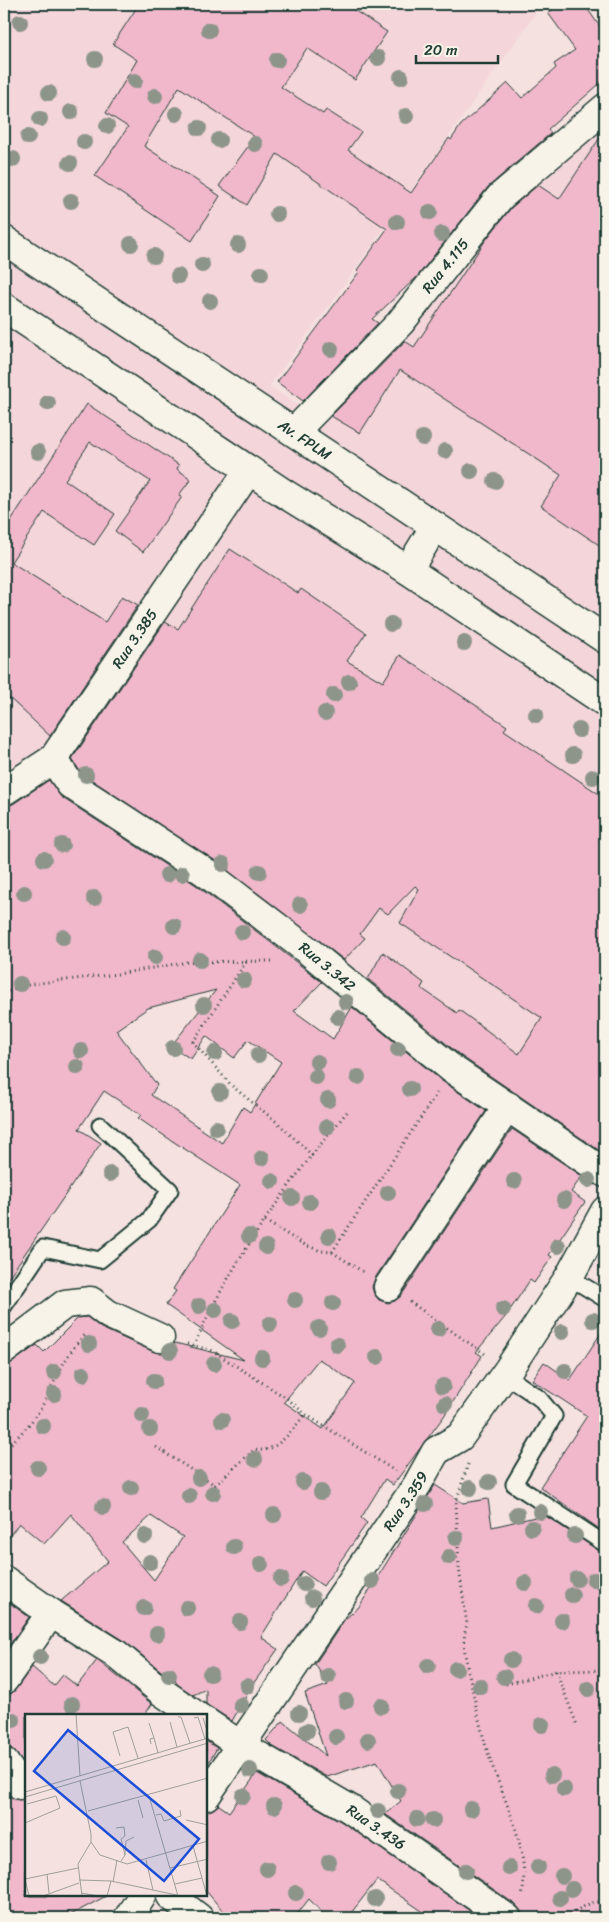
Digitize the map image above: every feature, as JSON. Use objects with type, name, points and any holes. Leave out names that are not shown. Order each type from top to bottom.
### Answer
[{"type":"street","name":"Rua 4.115","points":[[294,432],[400,323],[500,197],[605,108]]},
{"type":"street","name":"Av. FPLM","points":[[4,240],[605,639]]},
{"type":"street","points":[[4,306],[249,470],[408,570],[605,702]]},
{"type":"street","name":"Rua 3.385","points":[[4,791],[53,759],[249,470]]},
{"type":"street","points":[[408,570],[435,526]]},
{"type":"street","name":"Rua 3.342","points":[[53,759],[70,784],[204,872],[306,949],[452,1069],[605,1173]]},
{"type":"street","points":[[388,1287],[508,1106]]},
{"type":"street","name":"Rua 3.359","points":[[208,1793],[417,1485],[436,1451],[460,1437],[504,1374],[569,1277],[605,1211]]},
{"type":"street","points":[[4,1350],[65,1304],[91,1301],[108,1314],[160,1338]]},
{"type":"street","points":[[4,1580],[51,1614],[115,1653],[162,1692],[194,1714]]},
{"type":"street","points":[[4,1680],[51,1614]]},
{"type":"street","name":"Rua 3.436","points":[[208,1723],[240,1745],[350,1809],[509,1914]]},
{"type":"street","points":[[4,1762],[20,1784]]},
{"type":"street","points":[[128,1918],[141,1897]]},
{"type":"street","points":[[172,1897],[199,1918]]},
{"type":"lane","points":[[4,1306],[43,1248],[100,1260],[149,1220],[170,1190],[100,1125]]},
{"type":"lane","points":[[569,1277],[605,1299]]},
{"type":"lane","points":[[504,1374],[539,1398],[554,1416],[514,1484],[605,1544]]},
{"type":"path","points":[[4,993],[31,984],[118,974],[187,962],[282,960],[288,951],[306,949]]},
{"type":"path","points":[[246,962],[193,1042],[232,1086],[278,1123],[312,1155]]},
{"type":"path","points":[[332,1252],[452,1069]]},
{"type":"path","points":[[194,1346],[212,1308],[267,1218],[312,1155],[347,1112]]},
{"type":"path","points":[[4,1450],[41,1408],[73,1346],[108,1314]]},
{"type":"path","points":[[160,1338],[211,1350],[288,1399],[305,1414],[417,1485]]},
{"type":"path","points":[[156,1447],[215,1485],[255,1449],[260,1451],[270,1448],[284,1438],[305,1414]]},
{"type":"path","points":[[460,1437],[468,1466],[456,1502],[459,1568],[467,1625],[464,1633],[468,1669],[490,1758],[518,1836],[522,1858],[523,1894],[509,1914]]},
{"type":"path","points":[[506,1684],[556,1671],[605,1670]]},
{"type":"path","points":[[556,1671],[577,1725]]},
{"type":"path","points":[[561,1918],[591,1903],[605,1900]]},
{"type":"shaded area","points":[[4,4],[542,4],[334,299],[269,386],[311,414],[464,246],[605,113],[605,1173],[53,760],[4,791]]},
{"type":"building","points":[[139,4],[345,4],[387,32],[355,80],[307,48],[281,87],[323,114],[326,110],[361,132],[348,150],[411,193],[449,138],[451,140],[461,125],[508,83],[522,98],[556,68],[554,64],[575,50],[548,13],[561,4],[584,4],[605,34],[605,79],[548,129],[551,133],[488,187],[417,277],[372,319],[378,323],[303,401],[277,382],[359,272],[357,270],[387,229],[277,154],[247,205],[219,186],[255,137],[179,87],[144,146],[220,196],[192,241],[95,176],[128,127],[106,113],[137,60],[113,44]]},
{"type":"building","points":[[605,130],[605,549],[541,506],[561,475],[400,370],[360,433],[331,416],[405,341],[414,347],[485,241],[511,208],[538,185],[559,199]]},
{"type":"building","points":[[87,404],[179,465],[177,469],[191,479],[179,495],[182,497],[143,552],[115,531],[150,481],[90,442],[65,480],[115,514],[94,545],[44,512],[11,562],[105,622],[122,596],[138,605],[50,736],[4,693],[4,531]]},
{"type":"building","points":[[230,549],[298,593],[301,589],[366,633],[347,661],[383,682],[400,655],[507,726],[504,730],[605,798],[605,1144],[600,1151],[461,1056],[368,979],[383,952],[424,983],[421,988],[457,1013],[459,1010],[519,1054],[542,1018],[400,923],[419,889],[415,886],[388,914],[379,908],[360,934],[365,938],[344,960],[214,860],[81,773],[72,759],[165,622],[178,629]]},
{"type":"building","points":[[49,780],[61,797],[196,885],[322,982],[294,1011],[333,1039],[352,1007],[442,1081],[486,1111],[375,1278],[372,1287],[374,1294],[379,1300],[388,1303],[395,1301],[401,1296],[512,1129],[582,1176],[571,1192],[585,1202],[549,1255],[552,1257],[534,1283],[530,1280],[506,1316],[476,1352],[482,1356],[444,1416],[393,1485],[385,1479],[361,1518],[367,1523],[323,1586],[302,1571],[261,1637],[278,1649],[253,1684],[232,1721],[206,1704],[206,1689],[193,1695],[177,1684],[174,1676],[171,1679],[123,1640],[61,1601],[108,1561],[71,1514],[44,1544],[19,1523],[4,1544],[4,1365],[13,1362],[37,1345],[44,1352],[78,1318],[87,1317],[101,1328],[154,1352],[162,1353],[169,1351],[175,1343],[244,1360],[166,1305],[176,1291],[173,1289],[240,1185],[151,1127],[138,1118],[141,1115],[104,1091],[79,1129],[101,1143],[4,1284],[4,807],[13,804]],"holes":[[[216,990],[171,1046],[191,1059],[206,1036],[234,1058],[248,1040],[281,1062],[250,1112],[243,1107],[222,1143],[151,1095],[157,1085],[116,1030],[148,1008]],[[319,1359],[355,1383],[323,1429],[284,1402]],[[151,1516],[183,1537],[154,1580],[122,1542]]]},
{"type":"building","points":[[605,1327],[605,1533],[540,1487],[587,1416],[532,1380],[544,1362],[570,1380]]},
{"type":"building","points":[[435,1485],[463,1503],[488,1499],[492,1527],[544,1515],[605,1553],[605,1918],[522,1918],[521,1911],[516,1905],[385,1814],[401,1801],[377,1761],[327,1777],[272,1746],[266,1740],[283,1721],[326,1756],[305,1693],[328,1685],[315,1664],[345,1619],[359,1607]]},
{"type":"building","points":[[4,1599],[29,1617],[4,1653]]},
{"type":"building","points":[[97,1660],[152,1704],[145,1714],[25,1714],[25,1766],[11,1748],[4,1747],[4,1695],[11,1694],[16,1689],[32,1667],[54,1686],[63,1675],[77,1686]]},
{"type":"building","points":[[208,1742],[217,1748],[208,1764]]},
{"type":"building","points":[[257,1773],[342,1822],[480,1918],[432,1918],[377,1880],[347,1918],[327,1918],[309,1899],[294,1918],[229,1918],[208,1893],[208,1810],[219,1805],[229,1812]]},
{"type":"building","points":[[4,1789],[14,1799],[25,1799],[25,1897],[104,1897],[65,1918],[4,1918]]}]
